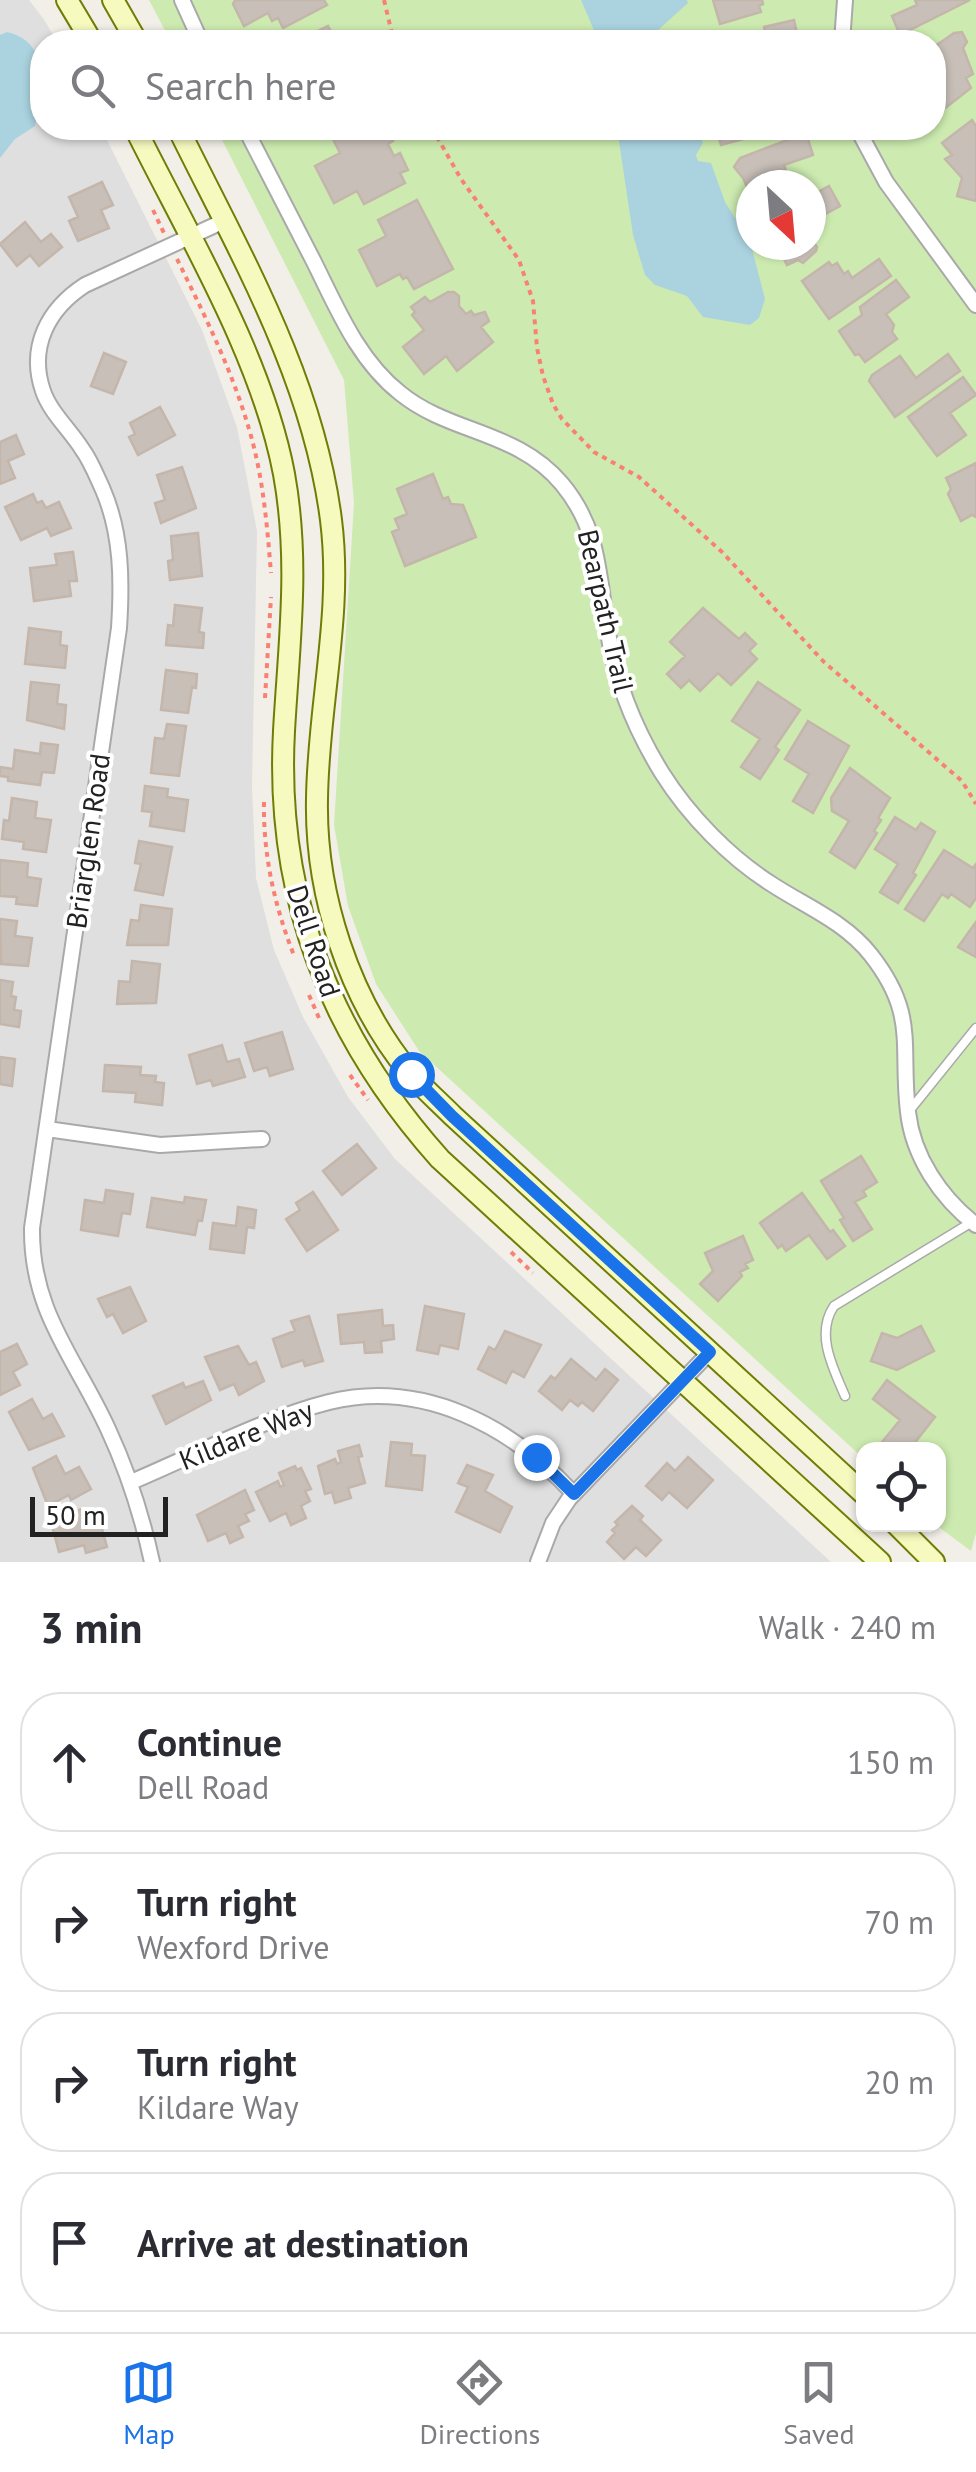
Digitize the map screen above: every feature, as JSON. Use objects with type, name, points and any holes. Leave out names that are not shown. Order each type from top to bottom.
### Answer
[{"type":"main road","points":[[68,0],[85,30]]},
{"type":"main road","points":[[113,0],[129,30]]},
{"type":"main road","name":"Dell Road","points":[[140,140],[180,242],[258,384],[284,473],[295,564],[284,734],[284,804],[291,868],[307,935],[328,994],[380,1085],[440,1159],[880,1562]]},
{"type":"main road","name":"Dell Road","points":[[184,140],[292,363],[320,459],[331,520],[336,592],[316,798],[318,846],[330,906],[350,968],[389,1043],[411,1074],[856,1487]]},
{"type":"main road","points":[[904,1532],[934,1562]]},
{"type":"street","points":[[182,0],[196,30]]},
{"type":"street","points":[[843,30],[845,0]]},
{"type":"street","name":"Bearpath Trail","points":[[251,140],[351,334],[372,367],[400,394],[432,414],[504,439],[534,458],[562,484],[582,514],[597,548],[608,635],[638,732],[694,816],[730,852],[770,884],[843,927],[888,977],[901,1008],[908,1041],[908,1113],[918,1150],[935,1184],[974,1223]]},
{"type":"street","points":[[863,140],[886,182],[976,305]]},
{"type":"street","name":"Briarglen Road","points":[[152,1562],[131,1482],[106,1425],[48,1317],[37,1288],[32,1258],[32,1228],[119,628],[122,582],[117,537],[105,493],[84,452],[43,394],[39,344],[48,320],[64,299],[84,285],[224,221]]},
{"type":"street","points":[[47,1130],[160,1144],[262,1138]]},
{"type":"street","points":[[538,1562],[553,1523],[574,1494],[710,1352]]},
{"type":"street","name":"Kildare Way","points":[[131,1482],[290,1415],[331,1401],[375,1397],[419,1400],[488,1424],[536,1457],[574,1494]]},
{"type":"lane","points":[[908,1113],[976,1028]]},
{"type":"lane","points":[[846,1396],[826,1343],[826,1318],[834,1306],[974,1223]]},
{"type":"path","points":[[384,0],[391,30]]},
{"type":"path","points":[[439,140],[519,260],[533,301],[543,376],[552,404],[562,419],[594,452],[638,478],[722,552],[824,662],[962,781],[976,804]]},
{"type":"path","points":[[154,210],[180,242],[249,428],[266,507],[272,582],[265,698]]},
{"type":"path","points":[[264,797],[263,837],[280,921],[294,957]]},
{"type":"path","points":[[308,992],[323,1025]]},
{"type":"path","points":[[348,1070],[376,1111]]},
{"type":"path","points":[[506,1247],[533,1273]]},
{"type":"shaded area","points":[[0,0],[29,0],[50,30],[30,30],[30,140],[107,140],[202,330],[237,427],[257,531],[252,787],[256,878],[274,950],[303,1017],[348,1097],[395,1159],[831,1562],[0,1562]]},
{"type":"green space","points":[[149,0],[976,0],[976,1533],[971,1551],[945,1532],[946,1442],[856,1442],[856,1452],[419,1051],[376,984],[348,906],[334,825],[354,503],[344,380],[222,140],[946,140],[946,30],[165,30]]},
{"type":"water","points":[[581,0],[688,3],[658,30],[594,30]]},
{"type":"water","points":[[7,32],[19,36],[30,45],[30,129],[15,139],[0,158],[0,35]]},
{"type":"water","points":[[619,140],[702,140],[698,161],[711,163],[725,202],[736,219],[736,260],[755,260],[765,299],[759,318],[750,325],[703,317],[687,296],[655,285],[645,275],[633,235]]},
{"type":"building","points":[[235,0],[324,0],[327,5],[283,28],[278,18],[272,21],[268,13],[244,26],[233,4]]},
{"type":"building","points":[[713,0],[762,0],[763,4],[759,6],[761,12],[720,24]]},
{"type":"building","points":[[915,0],[970,0],[910,30],[898,30],[892,16],[917,5]]},
{"type":"building","points":[[794,20],[796,30],[765,30],[764,27]]},
{"type":"building","points":[[962,32],[967,42],[963,48],[973,74],[966,78],[971,88],[946,107],[946,39]]},
{"type":"building","points":[[972,120],[976,126],[976,201],[957,196],[962,178],[945,159],[952,155],[942,143]]},
{"type":"building","points":[[334,140],[393,140],[388,144],[394,156],[400,153],[408,170],[400,173],[405,183],[364,204],[357,191],[334,203],[315,166],[340,153]]},
{"type":"building","points":[[788,140],[808,140],[813,155],[784,165],[786,170],[734,167],[740,158]]},
{"type":"building","points":[[102,182],[113,205],[101,210],[109,228],[78,241],[69,221],[78,217],[69,197]]},
{"type":"building","points":[[829,186],[840,206],[826,214]]},
{"type":"building","points":[[417,200],[453,269],[414,289],[407,277],[403,279],[400,274],[377,286],[359,250],[386,236],[378,220]]},
{"type":"building","points":[[25,222],[41,242],[51,234],[62,247],[39,266],[30,255],[17,266],[0,244]]},
{"type":"building","points":[[879,259],[891,276],[829,319],[802,281],[829,262],[832,266],[837,263],[852,278]]},
{"type":"building","points":[[896,280],[909,297],[886,314],[897,339],[865,362],[859,354],[855,355],[839,331],[862,315],[860,307]]},
{"type":"building","points":[[448,292],[459,296],[459,306],[466,314],[485,312],[489,321],[481,327],[493,342],[457,371],[446,356],[424,374],[403,347],[424,330],[412,315],[415,312],[411,307],[425,297],[430,302]]},
{"type":"building","points":[[104,353],[126,362],[113,394],[91,386]]},
{"type":"building","points":[[948,354],[960,371],[895,417],[869,381],[900,356],[916,378]]},
{"type":"building","points":[[963,377],[976,395],[950,413],[966,435],[937,456],[908,417]]},
{"type":"building","points":[[160,407],[175,435],[138,455],[129,437],[135,434],[130,423]]},
{"type":"building","points":[[16,435],[24,454],[8,461],[15,478],[0,484],[0,442]]},
{"type":"building","points":[[976,463],[976,517],[961,521],[948,494],[951,489],[946,478]]},
{"type":"building","points":[[182,467],[196,508],[161,523],[155,503],[165,500],[157,475]]},
{"type":"building","points":[[433,474],[443,499],[448,497],[451,504],[463,505],[476,537],[405,566],[392,532],[399,529],[395,519],[407,514],[397,489]]},
{"type":"building","points":[[33,494],[37,503],[42,501],[46,508],[59,502],[71,528],[51,536],[47,528],[21,540],[5,507]]},
{"type":"building","points":[[198,533],[202,576],[170,580],[171,536]]},
{"type":"building","points":[[73,552],[77,581],[69,581],[71,596],[34,601],[30,568],[57,565],[55,554]]},
{"type":"building","points":[[175,605],[202,608],[199,632],[204,633],[203,648],[166,645]]},
{"type":"building","points":[[703,608],[739,639],[745,633],[756,644],[749,651],[757,659],[731,685],[718,673],[700,691],[689,680],[681,688],[667,674],[685,656],[670,642]]},
{"type":"building","points":[[29,628],[61,632],[60,645],[67,646],[65,668],[25,664]]},
{"type":"building","points":[[166,670],[197,674],[188,713],[161,710]]},
{"type":"building","points":[[31,682],[59,685],[57,704],[66,705],[64,729],[27,720]]},
{"type":"building","points":[[758,682],[800,710],[775,747],[779,750],[760,779],[741,767],[760,739],[732,721]]},
{"type":"building","points":[[808,721],[849,746],[813,813],[793,801],[809,774],[785,759]]},
{"type":"building","points":[[167,724],[186,726],[179,776],[151,773],[155,738],[164,739]]},
{"type":"building","points":[[41,743],[58,745],[54,773],[42,772],[40,785],[8,781],[8,777],[0,776],[0,767],[13,769],[15,750],[40,754]]},
{"type":"building","points":[[850,768],[890,798],[878,818],[881,820],[874,831],[877,833],[855,868],[830,852],[849,821],[832,811],[831,798]]},
{"type":"building","points":[[145,786],[168,789],[167,797],[188,800],[184,831],[150,826],[152,812],[142,811]]},
{"type":"building","points":[[12,798],[37,802],[35,818],[51,820],[46,852],[23,849],[24,842],[2,839]]},
{"type":"building","points":[[895,817],[916,830],[921,823],[935,832],[913,873],[916,875],[898,903],[880,892],[898,864],[875,849]]},
{"type":"building","points":[[139,841],[172,847],[163,895],[135,890],[141,864],[135,863]]},
{"type":"building","points":[[944,850],[973,868],[976,864],[976,898],[970,907],[951,894],[948,898],[942,894],[924,921],[905,909]]},
{"type":"building","points":[[0,860],[28,863],[27,877],[41,879],[37,906],[16,904],[17,897],[0,896]]},
{"type":"building","points":[[141,905],[172,909],[168,945],[127,945],[131,920],[139,921]]},
{"type":"building","points":[[0,919],[17,921],[15,936],[32,938],[28,966],[1,964]]},
{"type":"building","points":[[976,922],[976,957],[958,947]]},
{"type":"building","points":[[132,961],[160,964],[156,1003],[117,1004],[119,981],[130,982]]},
{"type":"building","points":[[0,980],[13,982],[14,1010],[21,1011],[19,1027],[0,1024]]},
{"type":"building","points":[[282,1032],[293,1069],[270,1076],[267,1067],[254,1071],[245,1043]]},
{"type":"building","points":[[222,1045],[227,1062],[239,1059],[245,1077],[213,1086],[211,1080],[197,1084],[189,1055]]},
{"type":"building","points":[[0,1057],[15,1059],[12,1086],[0,1084]]},
{"type":"building","points":[[105,1065],[141,1067],[140,1075],[156,1076],[155,1082],[164,1083],[162,1105],[135,1102],[136,1093],[103,1091]]},
{"type":"building","points":[[357,1144],[376,1168],[342,1195],[323,1171]]},
{"type":"building","points":[[861,1156],[877,1182],[855,1202],[872,1229],[853,1241],[821,1181]]},
{"type":"building","points":[[106,1190],[133,1194],[130,1214],[122,1213],[118,1236],[81,1230],[85,1200],[104,1203]]},
{"type":"building","points":[[313,1192],[338,1230],[307,1251],[286,1219],[300,1210],[296,1203]]},
{"type":"building","points":[[802,1193],[845,1246],[827,1259],[809,1235],[786,1251],[782,1245],[778,1248],[760,1223]]},
{"type":"building","points":[[185,1197],[206,1200],[195,1235],[147,1227],[152,1198],[184,1203]]},
{"type":"building","points":[[238,1207],[256,1210],[254,1228],[247,1227],[244,1253],[210,1249],[213,1223],[236,1226]]},
{"type":"building","points":[[743,1236],[753,1260],[745,1264],[748,1268],[740,1272],[742,1276],[718,1301],[700,1284],[713,1271],[705,1253]]},
{"type":"building","points":[[130,1287],[146,1321],[123,1333],[113,1314],[107,1317],[98,1299]]},
{"type":"building","points":[[425,1306],[464,1314],[458,1349],[440,1345],[438,1354],[417,1350]]},
{"type":"building","points":[[382,1310],[383,1326],[393,1325],[394,1339],[381,1341],[382,1352],[365,1353],[364,1342],[341,1344],[338,1315]]},
{"type":"building","points":[[309,1316],[323,1361],[305,1366],[303,1360],[282,1367],[273,1339],[295,1331],[291,1321]]},
{"type":"building","points":[[921,1326],[934,1351],[897,1370],[871,1361],[882,1333],[897,1338]]},
{"type":"building","points":[[505,1331],[541,1345],[524,1377],[512,1371],[506,1383],[478,1369],[489,1347],[495,1350]]},
{"type":"building","points":[[17,1344],[27,1364],[13,1372],[20,1385],[0,1395],[0,1352]]},
{"type":"building","points":[[238,1346],[249,1365],[256,1362],[264,1381],[239,1395],[234,1384],[220,1390],[205,1357]]},
{"type":"building","points":[[571,1359],[596,1380],[605,1369],[618,1380],[593,1411],[582,1402],[578,1406],[570,1400],[562,1410],[539,1391]]},
{"type":"building","points":[[887,1380],[935,1417],[915,1442],[882,1442],[900,1420],[873,1399]]},
{"type":"building","points":[[203,1381],[211,1400],[166,1424],[153,1396],[183,1383],[185,1388]]},
{"type":"building","points":[[32,1399],[43,1419],[52,1414],[64,1436],[29,1450],[9,1412]]},
{"type":"building","points":[[391,1442],[412,1444],[411,1455],[425,1456],[422,1490],[386,1486]]},
{"type":"building","points":[[359,1445],[365,1483],[348,1488],[351,1498],[335,1503],[332,1492],[325,1494],[318,1466],[335,1459],[337,1464],[341,1462],[338,1451]]},
{"type":"building","points":[[56,1456],[65,1474],[79,1467],[91,1489],[48,1506],[33,1468]]},
{"type":"building","points":[[688,1457],[713,1480],[687,1508],[669,1492],[662,1500],[646,1486],[667,1463],[675,1471]]},
{"type":"building","points":[[467,1465],[493,1475],[485,1491],[512,1507],[500,1532],[456,1512],[468,1487],[458,1483]]},
{"type":"building","points":[[295,1466],[297,1470],[301,1468],[311,1489],[305,1491],[310,1501],[301,1506],[306,1518],[291,1525],[286,1513],[270,1521],[256,1492],[278,1481],[280,1487],[284,1485],[279,1473]]},
{"type":"building","points":[[245,1490],[254,1510],[245,1514],[249,1521],[238,1526],[243,1537],[230,1543],[226,1533],[208,1541],[197,1515]]},
{"type":"building","points":[[632,1506],[661,1540],[646,1556],[636,1547],[624,1559],[607,1542],[615,1533],[615,1522]]},
{"type":"building","points":[[82,1509],[87,1525],[100,1522],[107,1547],[86,1553],[84,1545],[59,1552],[50,1518]]},
{"type":"route","points":[[411,1074],[710,1352],[574,1494],[536,1457]]}]
